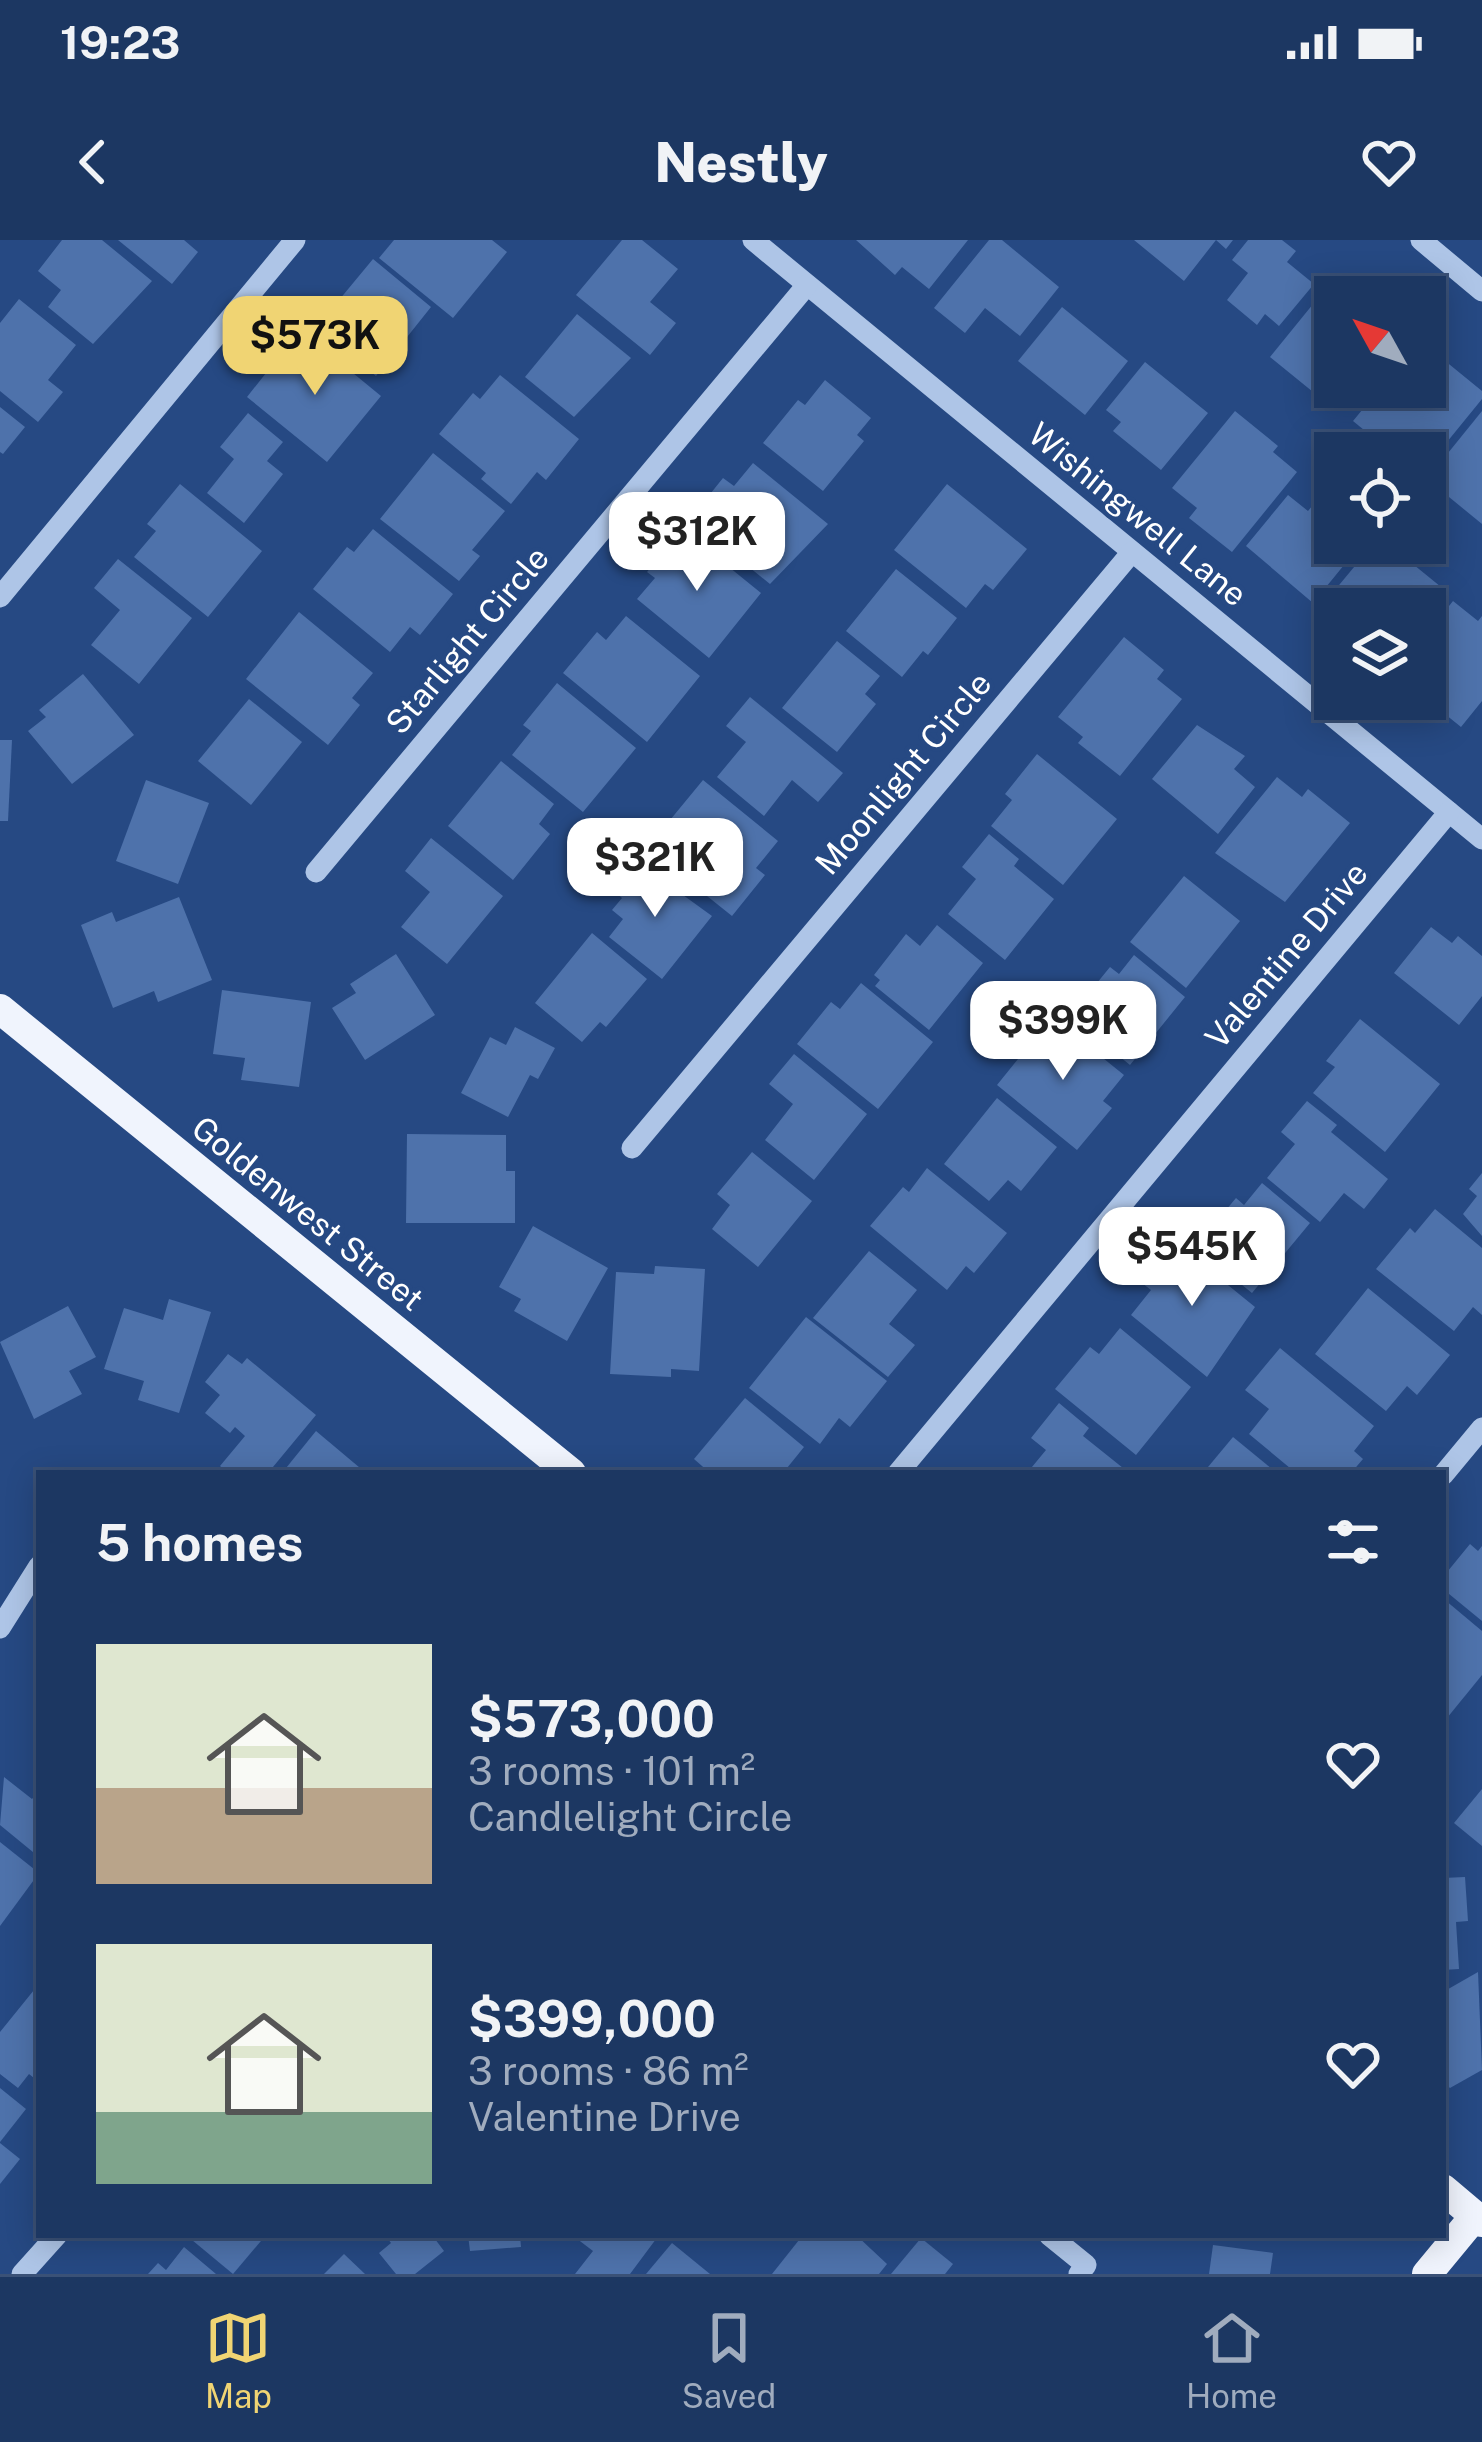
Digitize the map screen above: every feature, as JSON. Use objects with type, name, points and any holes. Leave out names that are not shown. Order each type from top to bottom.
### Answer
[{"type":"main road","name":"Goldenwest Street","points":[[0,1009],[567,1470]]},
{"type":"main road","points":[[1427,2274],[1480,2215],[1446,2191]]},
{"type":"street","points":[[0,597],[295,240]]},
{"type":"street","name":"Wishingwell Lane","points":[[753,240],[1482,839]]},
{"type":"street","points":[[1420,240],[1482,291]]},
{"type":"street","name":"Starlight Circle","points":[[316,872],[807,285]]},
{"type":"street","name":"Moonlight Circle","points":[[632,1148],[1132,552]]},
{"type":"street","name":"Valentine Drive","points":[[901,1470],[1449,812]]},
{"type":"street","points":[[1446,1471],[1482,1428]]},
{"type":"street","points":[[0,1628],[36,1571]]},
{"type":"street","points":[[22,2274],[54,2238]]},
{"type":"street","points":[[1052,2238],[1083,2270]]},
{"type":"building","points":[[62,240],[102,240],[152,281],[93,344],[48,307],[61,290],[38,271]]},
{"type":"building","points":[[118,240],[184,240],[198,252],[172,284]]},
{"type":"building","points":[[394,240],[492,240],[507,252],[453,318],[379,258]]},
{"type":"building","points":[[622,240],[642,240],[678,269],[650,302],[676,323],[650,355],[576,295]]},
{"type":"building","points":[[856,240],[968,240],[929,289],[902,267],[895,275]]},
{"type":"building","points":[[989,240],[1002,240],[1059,287],[1020,336],[985,308],[965,333],[934,308]]},
{"type":"building","points":[[1134,240],[1216,240],[1184,281]]},
{"type":"building","points":[[1248,240],[1282,240],[1296,251],[1287,262],[1314,284],[1279,326],[1265,314],[1257,325],[1227,300],[1248,273],[1232,260]]},
{"type":"building","points":[[373,259],[431,307],[376,376],[330,339],[333,334],[320,323]]},
{"type":"building","points":[[19,299],[76,345],[48,380],[63,392],[38,422],[0,391],[0,323]]},
{"type":"building","points":[[1314,303],[1314,393],[1270,357]]},
{"type":"building","points":[[1062,307],[1128,361],[1085,415],[1018,361]]},
{"type":"building","points":[[577,314],[631,358],[574,417],[525,377]]},
{"type":"building","points":[[309,337],[381,396],[327,462],[247,397],[281,354],[290,361]]},
{"type":"building","points":[[1145,362],[1208,413],[1161,470],[1113,431],[1121,422],[1106,410]]},
{"type":"building","points":[[1446,362],[1482,391],[1482,399],[1446,443],[1446,432],[1366,432],[1353,421],[1364,408],[1446,408]]},
{"type":"building","points":[[500,375],[579,439],[546,480],[537,472],[511,504],[481,479],[486,473],[439,434],[473,393],[480,399]]},
{"type":"building","points":[[825,380],[871,418],[857,435],[864,441],[823,491],[763,443],[798,400],[805,405]]},
{"type":"building","points":[[0,407],[25,427],[3,454],[0,452]]},
{"type":"building","points":[[1235,411],[1278,446],[1273,452],[1297,472],[1232,552],[1189,518],[1197,508],[1172,488]]},
{"type":"building","points":[[1482,411],[1482,524],[1446,495],[1446,456]]},
{"type":"building","points":[[248,413],[283,442],[267,461],[283,474],[244,523],[207,493],[234,459],[220,447]]},
{"type":"building","points":[[433,453],[505,511],[472,550],[480,556],[459,581],[380,519]]},
{"type":"building","points":[[753,463],[828,524],[770,584],[690,519],[723,478],[734,486]]},
{"type":"building","points":[[180,484],[262,551],[208,617],[134,557],[156,531],[147,524]]},
{"type":"building","points":[[947,484],[1027,549],[993,590],[985,584],[966,608],[894,550]]},
{"type":"building","points":[[1288,495],[1308,511],[1314,504],[1314,564],[1345,564],[1325,588],[1314,588],[1313,603],[1246,546]]},
{"type":"building","points":[[373,529],[453,594],[420,635],[410,627],[390,652],[313,589],[347,547],[354,552]]},
{"type":"building","points":[[682,529],[761,593],[709,658],[637,599],[655,578],[647,572]]},
{"type":"building","points":[[118,559],[192,618],[139,684],[91,645],[120,610],[94,588]]},
{"type":"building","points":[[1357,564],[1413,564],[1442,588],[1337,588]]},
{"type":"building","points":[[896,569],[957,618],[928,655],[923,651],[902,677],[846,631]]},
{"type":"building","points":[[1453,601],[1478,621],[1482,616],[1482,701],[1461,727],[1446,715],[1446,610]]},
{"type":"building","points":[[299,612],[373,673],[352,698],[360,705],[328,745],[246,679]]},
{"type":"building","points":[[626,616],[700,676],[647,742],[563,673],[597,632],[606,640]]},
{"type":"building","points":[[1124,637],[1164,670],[1157,679],[1182,699],[1120,776],[1078,743],[1083,737],[1058,717]]},
{"type":"building","points":[[837,641],[880,676],[865,694],[876,704],[837,752],[782,708]]},
{"type":"building","points":[[83,674],[134,735],[72,784],[28,731],[46,717],[39,710]]},
{"type":"building","points":[[557,683],[636,748],[583,812],[512,755],[531,731],[523,725]]},
{"type":"building","points":[[750,697],[843,773],[818,802],[792,780],[764,816],[717,777],[746,742],[726,726]]},
{"type":"building","points":[[249,699],[302,742],[251,805],[198,761]]},
{"type":"building","points":[[1197,725],[1245,756],[1234,769],[1255,787],[1218,834],[1152,779]]},
{"type":"building","points":[[0,740],[12,740],[8,821],[0,821]]},
{"type":"building","points":[[1037,754],[1117,819],[1063,885],[991,826],[1012,800],[1005,794]]},
{"type":"building","points":[[501,761],[554,804],[539,824],[550,834],[513,880],[448,826]]},
{"type":"building","points":[[1277,777],[1302,797],[1308,789],[1350,823],[1285,902],[1215,853]]},
{"type":"building","points":[[146,780],[209,803],[178,884],[116,861]]},
{"type":"building","points":[[703,780],[778,841],[756,868],[765,875],[732,916],[647,848]]},
{"type":"building","points":[[989,834],[1019,859],[1014,866],[1054,899],[1005,960],[948,914],[976,879],[962,867]]},
{"type":"building","points":[[431,838],[503,896],[447,964],[401,927],[430,892],[405,871]]},
{"type":"building","points":[[636,861],[712,916],[662,979],[609,937],[623,919],[612,910],[622,898],[613,890]]},
{"type":"building","points":[[1184,876],[1240,921],[1186,988],[1130,942]]},
{"type":"building","points":[[179,897],[212,980],[158,1002],[154,991],[113,1008],[81,925],[112,912],[116,922]]},
{"type":"building","points":[[937,925],[983,963],[929,1030],[875,986],[880,980],[874,975],[906,934],[920,946]]},
{"type":"building","points":[[1431,927],[1452,943],[1458,936],[1482,956],[1482,996],[1459,1025],[1394,973]]},
{"type":"building","points":[[592,933],[647,979],[606,1027],[600,1022],[582,1042],[535,1003]]},
{"type":"building","points":[[396,954],[435,1015],[365,1060],[332,1008],[356,993],[350,984]]},
{"type":"building","points":[[1134,955],[1185,997],[1130,1065],[1070,1016],[1110,967],[1119,974]]},
{"type":"building","points":[[861,983],[933,1042],[878,1109],[797,1044],[831,1002],[840,1009]]},
{"type":"building","points":[[222,990],[311,1002],[299,1087],[241,1080],[245,1058],[213,1054]]},
{"type":"building","points":[[1052,1017],[1124,1075],[1103,1101],[1112,1108],[1077,1150],[997,1085]]},
{"type":"building","points":[[1360,1019],[1440,1084],[1385,1152],[1313,1093],[1335,1067],[1326,1061]]},
{"type":"building","points":[[515,1027],[555,1048],[538,1079],[530,1075],[508,1117],[461,1093],[490,1037],[506,1045]]},
{"type":"building","points":[[794,1054],[867,1114],[814,1180],[765,1140],[793,1104],[769,1084]]},
{"type":"building","points":[[997,1098],[1057,1147],[1021,1191],[1008,1180],[989,1201],[944,1164]]},
{"type":"building","points":[[1307,1101],[1337,1125],[1331,1132],[1388,1179],[1364,1209],[1344,1193],[1320,1222],[1267,1178],[1295,1144],[1281,1132]]},
{"type":"building","points":[[407,1134],[506,1135],[506,1171],[515,1171],[515,1223],[406,1223]]},
{"type":"building","points":[[752,1152],[812,1201],[758,1267],[712,1229],[730,1205],[717,1194]]},
{"type":"building","points":[[927,1168],[1007,1233],[974,1273],[966,1266],[947,1290],[870,1226],[903,1187],[909,1192]]},
{"type":"building","points":[[1482,1173],[1482,1236],[1463,1214],[1477,1196],[1469,1189]]},
{"type":"building","points":[[1262,1183],[1310,1223],[1252,1293],[1195,1247],[1236,1198],[1244,1205]]},
{"type":"building","points":[[1435,1209],[1482,1248],[1482,1315],[1473,1307],[1454,1331],[1376,1269],[1410,1228],[1415,1233]]},
{"type":"building","points":[[533,1226],[608,1268],[567,1341],[514,1311],[521,1299],[499,1287]]},
{"type":"building","points":[[1175,1242],[1255,1307],[1207,1377],[1131,1315],[1151,1290],[1142,1283]]},
{"type":"building","points":[[869,1251],[917,1290],[889,1324],[915,1345],[888,1377],[813,1318]]},
{"type":"building","points":[[655,1266],[705,1269],[699,1371],[671,1369],[671,1377],[610,1374],[616,1272],[654,1274]]},
{"type":"building","points":[[1368,1288],[1450,1355],[1417,1395],[1407,1386],[1386,1411],[1315,1354]]},
{"type":"building","points":[[169,1299],[211,1312],[179,1413],[138,1400],[144,1381],[104,1369],[124,1308],[163,1320]]},
{"type":"building","points":[[68,1306],[96,1357],[69,1371],[82,1394],[34,1419],[0,1342]]},
{"type":"building","points":[[806,1317],[887,1381],[850,1427],[839,1418],[820,1444],[749,1388]]},
{"type":"building","points":[[1120,1328],[1191,1387],[1136,1455],[1055,1389],[1090,1347],[1099,1354]]},
{"type":"building","points":[[1280,1348],[1374,1426],[1354,1451],[1363,1459],[1354,1470],[1292,1470],[1249,1434],[1269,1409],[1245,1390]]},
{"type":"building","points":[[228,1354],[242,1364],[247,1358],[316,1415],[270,1470],[225,1470],[220,1466],[245,1436],[235,1427],[230,1433],[205,1413],[220,1395],[205,1382]]},
{"type":"building","points":[[745,1398],[804,1447],[785,1470],[707,1470],[694,1459]]},
{"type":"building","points":[[1059,1403],[1089,1428],[1083,1436],[1123,1468],[1029,1470],[1046,1450],[1031,1438]]},
{"type":"building","points":[[316,1431],[362,1470],[284,1470]]},
{"type":"building","points":[[1233,1437],[1273,1470],[1206,1470]]},
{"type":"building","points":[[1470,1544],[1478,1551],[1482,1546],[1482,1621],[1446,1591],[1446,1573]]},
{"type":"building","points":[[1446,1601],[1482,1631],[1482,1675],[1447,1718]]},
{"type":"building","points":[[4,1777],[32,1799],[36,1794],[36,1855],[0,1825]]},
{"type":"building","points":[[1482,1789],[1482,1846],[1454,1823]]},
{"type":"building","points":[[0,1842],[36,1871],[36,1877],[0,1926]]},
{"type":"building","points":[[1465,1877],[1468,1921],[1456,1922],[1459,1969],[1446,1970],[1446,1878]]},
{"type":"building","points":[[1478,1972],[1482,2070],[1450,2088],[1446,2085],[1446,1990]]},
{"type":"building","points":[[34,1990],[36,2080],[29,2074],[18,2088],[0,2074],[0,2032]]},
{"type":"building","points":[[0,2088],[26,2109],[0,2142]]},
{"type":"building","points":[[0,2143],[20,2159],[0,2184]]},
{"type":"building","points":[[194,2238],[263,2238],[233,2274]]},
{"type":"building","points":[[387,2238],[434,2238],[444,2251],[415,2274],[396,2274],[379,2253],[391,2243]]},
{"type":"building","points":[[468,2238],[520,2238],[521,2247],[470,2251]]},
{"type":"building","points":[[576,2238],[657,2238],[630,2274],[575,2274],[593,2251]]},
{"type":"building","points":[[801,2238],[859,2238],[887,2264],[879,2274],[772,2274]]},
{"type":"building","points":[[921,2238],[953,2264],[945,2274],[891,2274]]},
{"type":"building","points":[[672,2243],[710,2274],[646,2274]]},
{"type":"building","points":[[1213,2245],[1273,2253],[1270,2274],[1209,2274]]},
{"type":"building","points":[[184,2247],[216,2274],[148,2274],[158,2263],[166,2270]]},
{"type":"building","points":[[344,2254],[365,2274],[324,2274]]}]
